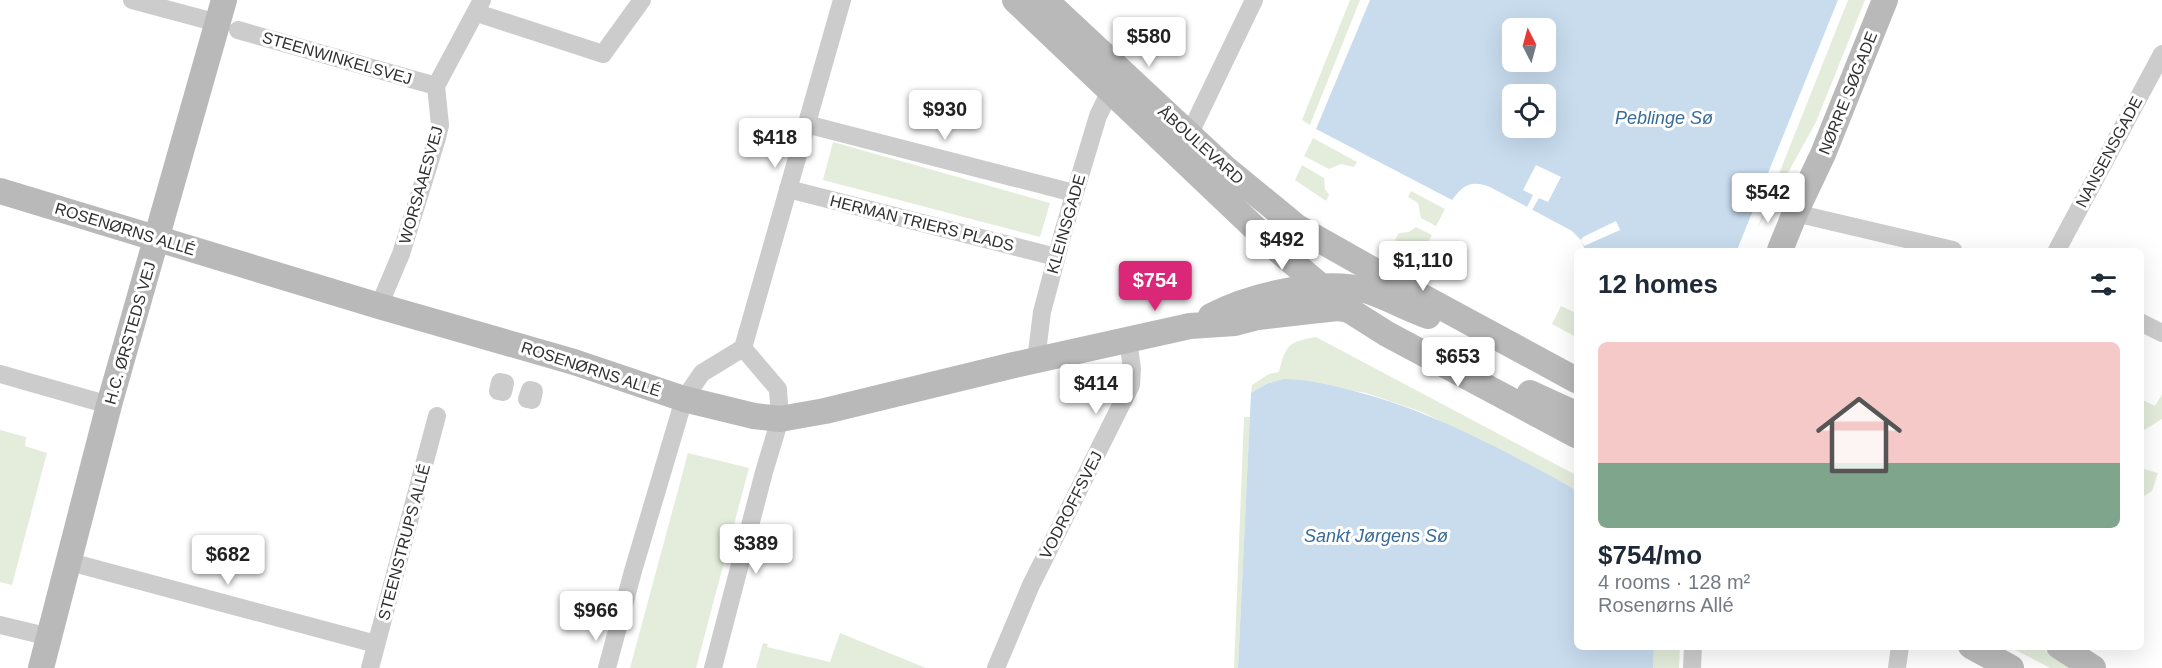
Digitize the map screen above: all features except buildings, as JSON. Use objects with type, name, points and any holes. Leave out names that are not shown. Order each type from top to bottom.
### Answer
[{"type":"street","name":"STEENWINKELSVEJ","points":[[132,0],[227,18],[436,86]]},
{"type":"street","points":[[436,86],[479,6],[603,54],[642,0]]},
{"type":"street","points":[[607,668],[684,399],[702,373],[743,348],[842,0]]},
{"type":"street","name":"ÅBOULEVARD","points":[[1015,0],[1279,251],[1349,310],[1428,356]]},
{"type":"street","name":"ÅBOULEVARD","points":[[1045,0],[1189,135],[1266,203],[1297,226],[1373,270],[1519,348]]},
{"type":"street","points":[[1189,135],[1254,0]]},
{"type":"street","name":"NØRRE SØGADE","points":[[1781,248],[1823,154],[1885,0]]},
{"type":"street","name":"H.C. ØRSTEDS VEJ","points":[[41,668],[109,405],[157,239],[227,18]]},
{"type":"street","name":"NANSENSGADE","points":[[2058,248],[2155,83],[2162,54]]},
{"type":"street","name":"WORSAAESVEJ","points":[[379,306],[401,254],[437,138],[440,125],[436,86]]},
{"type":"street","name":"KLEINSGADE","points":[[1036,360],[1042,312],[1056,257],[1098,116],[1110,91]]},
{"type":"street","points":[[806,124],[1074,193]]},
{"type":"street","name":"HERMAN TRIERS PLADS","points":[[788,189],[1056,257]]},
{"type":"street","name":"ROSENØRNS ALLÉ","points":[[0,191],[379,306],[574,362],[684,399],[754,416],[780,418],[825,411],[1036,360],[1190,326],[1235,323],[1258,317],[1310,310],[1338,308],[1349,310]]},
{"type":"street","points":[[1795,213],[1944,248]]},
{"type":"street","name":"ROSENØRNS ALLÉ","points":[[1190,326],[1232,306],[1289,291],[1320,286],[1353,288],[1367,291],[1413,311],[1519,348]]},
{"type":"street","points":[[2144,324],[2162,333]]},
{"type":"street","name":"VODROFFSVEJ","points":[[996,668],[1031,585],[1131,385],[1132,369],[1128,340]]},
{"type":"street","points":[[713,668],[780,418],[777,389],[743,348]]},
{"type":"street","points":[[1519,348],[1574,379]]},
{"type":"street","points":[[1428,356],[1501,379],[1574,413]]},
{"type":"street","points":[[1428,356],[1574,434]]},
{"type":"street","points":[[0,374],[109,405]]},
{"type":"street","name":"STEENSTRUPS ALLÉ","points":[[370,668],[437,416]]},
{"type":"street","points":[[70,562],[376,644]]},
{"type":"street","points":[[0,624],[50,637]]},
{"type":"street","points":[[1692,668],[1693,650]]},
{"type":"street","points":[[1898,668],[1900,650]]},
{"type":"street","points":[[1978,650],[2011,668]]},
{"type":"street","points":[[2065,650],[2092,668]]},
{"type":"green space","points":[[1350,0],[1360,0],[1310,125],[1302,120]]},
{"type":"green space","points":[[1848,0],[1865,0],[1816,122],[1757,229]]},
{"type":"green space","points":[[1313,138],[1357,162],[1354,167],[1341,164],[1329,169],[1304,156]]},
{"type":"green space","points":[[833,142],[1050,203],[1040,237],[823,180]]},
{"type":"green space","points":[[1302,165],[1324,178],[1325,189],[1329,195],[1326,201],[1295,180]]},
{"type":"green space","points":[[1411,191],[1445,209],[1436,226],[1421,218],[1418,203],[1408,197]]},
{"type":"green space","points":[[1416,227],[1432,235],[1421,254],[1395,240],[1399,233],[1409,232]]},
{"type":"green space","points":[[1561,306],[1574,312],[1574,336],[1552,324]]},
{"type":"green space","points":[[1316,337],[1574,474],[1574,489],[1521,460],[1422,412],[1366,393],[1283,379],[1266,384],[1251,393],[1252,385],[1269,374],[1279,372],[1286,350],[1299,341]]},
{"type":"green space","points":[[2162,394],[2162,419],[2144,430],[2144,400],[2155,406]]},
{"type":"green space","points":[[1244,417],[1250,417],[1238,668],[1234,668]]},
{"type":"green space","points":[[0,430],[26,437],[25,446],[47,453],[12,585],[0,582]]},
{"type":"green space","points":[[688,453],[749,468],[696,668],[630,668]]},
{"type":"green space","points":[[2144,469],[2158,473],[2152,491],[2144,496]]},
{"type":"green space","points":[[840,633],[926,668],[756,668],[763,643],[768,644],[767,647],[830,662]]},
{"type":"green space","points":[[1654,650],[1680,650],[1679,668],[1653,668]]},
{"type":"green space","points":[[2016,650],[2044,650],[2074,668],[2050,668]]},
{"type":"water","name":"Peblinge Sø","points":[[1370,0],[1838,0],[1738,248],[1584,248],[1581,240],[1572,231],[1490,187],[1473,184],[1460,190],[1452,200],[1316,129]]},
{"type":"water","name":"Sankt Jørgens Sø","points":[[1283,379],[1327,384],[1403,406],[1520,459],[1574,489],[1574,650],[1654,650],[1653,668],[1238,668],[1251,393],[1266,384]]},
{"type":"pier","points":[[1536,165],[1561,177],[1548,202],[1539,198],[1532,210],[1527,207],[1533,195],[1523,190]]},
{"type":"pier","points":[[1616,221],[1620,230],[1584,246],[1581,240],[1583,237]]}]
